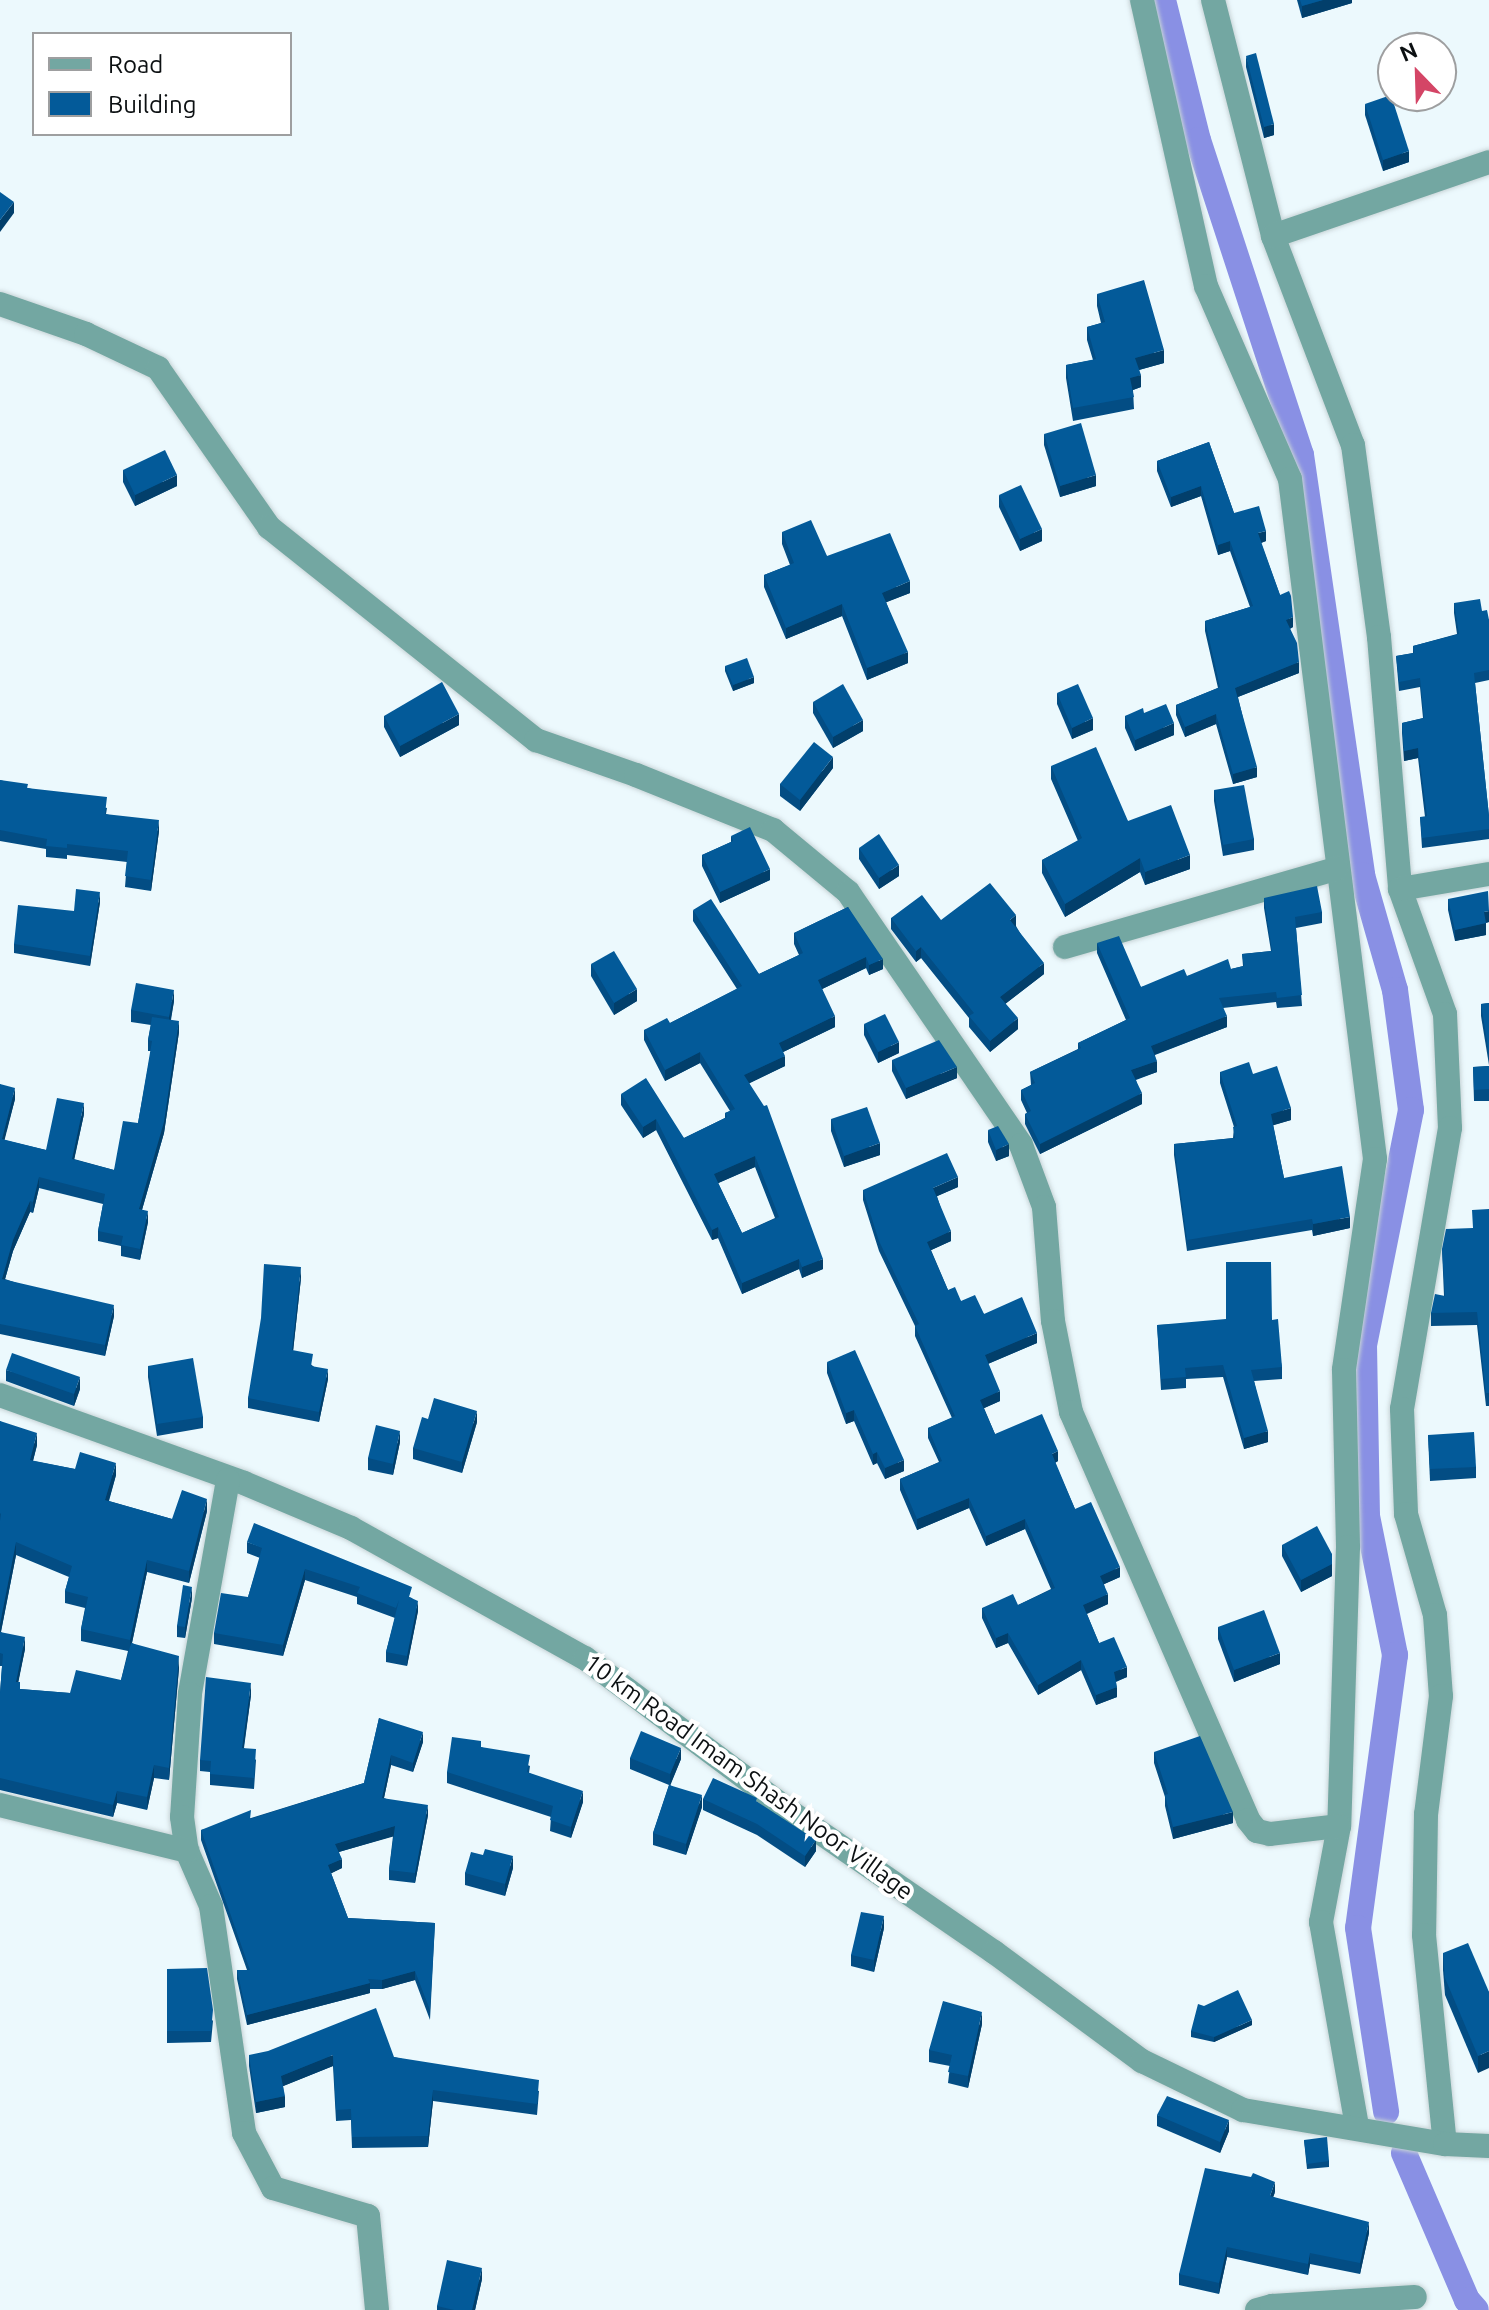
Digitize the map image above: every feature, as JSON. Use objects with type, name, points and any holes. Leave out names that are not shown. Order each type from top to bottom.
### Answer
[{"type":"street","points":[[1142,0],[1206,286],[1290,479],[1336,869],[1363,1048],[1375,1159],[1344,1370],[1348,1547],[1339,1826],[1321,1922],[1357,2127]]},
{"type":"street","points":[[1213,0],[1273,236],[1353,445],[1379,637],[1400,889],[1445,1014],[1450,1128],[1402,1409],[1406,1514],[1435,1615],[1441,1696],[1426,1814],[1424,1935],[1445,2144]]},
{"type":"street","points":[[1273,236],[1489,162]]},
{"type":"street","points":[[0,304],[86,334],[158,368],[269,527],[536,740],[636,775],[773,830],[848,892],[1021,1145],[1044,1207],[1053,1321],[1071,1412],[1248,1820],[1257,1831],[1270,1834],[1339,1826]]},
{"type":"street","points":[[1065,947],[1336,869]]},
{"type":"street","points":[[1400,889],[1489,874]]},
{"type":"street","name":"10 km Road Imam Shash Noor Village","points":[[0,1395],[351,1528],[585,1658],[799,1818],[994,1952],[1142,2061],[1243,2110],[1445,2144],[1489,2146]]},
{"type":"street","points":[[228,1480],[190,1694],[182,1817],[187,1851],[211,1906],[244,2133],[273,2188],[368,2216],[377,2310]]},
{"type":"street","points":[[0,1805],[187,1851]]},
{"type":"street","points":[[1257,2310],[1272,2306],[1415,2297]]},
{"type":"building","points":[[1300,0],[1323,0],[1302,6]]},
{"type":"building","points":[[1256,53],[1274,124],[1264,127],[1246,56]]},
{"type":"building","points":[[1377,100],[1377,112],[1396,112],[1409,151],[1383,160],[1365,104]]},
{"type":"building","points":[[0,192],[14,202],[0,220]]},
{"type":"building","points":[[1144,280],[1164,350],[1135,358],[1141,375],[1130,378],[1134,397],[1073,408],[1066,365],[1096,359],[1087,327],[1105,322],[1097,294]]},
{"type":"building","points":[[1081,423],[1096,475],[1060,486],[1044,434]]},
{"type":"building","points":[[1209,442],[1234,513],[1259,506],[1266,531],[1258,533],[1280,595],[1289,591],[1291,596],[1293,617],[1286,620],[1297,643],[1299,662],[1235,688],[1257,767],[1233,774],[1216,714],[1185,727],[1176,705],[1220,687],[1205,621],[1253,606],[1230,541],[1218,545],[1201,486],[1171,497],[1157,461]]},
{"type":"building","points":[[165,450],[177,475],[135,495],[123,470]]},
{"type":"building","points":[[1021,485],[1042,529],[1020,539],[999,495]]},
{"type":"building","points":[[811,520],[827,556],[890,533],[910,581],[882,593],[908,652],[867,668],[842,604],[786,628],[764,575],[794,563],[782,532]]},
{"type":"building","points":[[1480,599],[1482,611],[1487,610],[1489,620],[1489,670],[1474,673],[1489,829],[1422,838],[1420,817],[1427,816],[1418,748],[1404,751],[1402,723],[1424,718],[1420,678],[1399,682],[1396,656],[1414,653],[1413,646],[1459,634],[1454,603]]},
{"type":"building","points":[[747,658],[754,677],[733,685],[725,666]]},
{"type":"building","points":[[442,682],[459,714],[400,746],[384,716]]},
{"type":"building","points":[[843,684],[863,720],[833,737],[813,702]]},
{"type":"building","points":[[1078,684],[1093,718],[1072,728],[1057,693]]},
{"type":"building","points":[[1166,704],[1174,723],[1135,740],[1125,716],[1143,708],[1144,713]]},
{"type":"building","points":[[814,742],[833,757],[800,800],[780,784]]},
{"type":"building","points":[[1096,747],[1128,821],[1171,805],[1190,855],[1145,872],[1140,858],[1065,904],[1042,860],[1082,838],[1051,766]]},
{"type":"building","points":[[0,780],[28,784],[27,788],[107,797],[105,814],[159,820],[151,880],[125,876],[128,851],[67,844],[67,848],[46,846],[47,839],[0,830]]},
{"type":"building","points":[[1244,785],[1254,839],[1223,845],[1214,790]]},
{"type":"building","points":[[750,827],[770,869],[720,892],[702,855],[733,841],[731,836]]},
{"type":"building","points":[[879,834],[899,865],[879,878],[859,848]]},
{"type":"building","points":[[990,883],[1016,915],[1010,920],[1044,963],[1000,997],[1018,1018],[990,1041],[969,1016],[974,1013],[921,947],[916,951],[891,918],[922,895],[941,920]]},
{"type":"building","points":[[1317,886],[1322,912],[1295,917],[1302,995],[1277,998],[1276,992],[1219,998],[1227,1016],[1151,1046],[1157,1061],[1131,1070],[1142,1093],[1040,1144],[1025,1114],[1031,1111],[1021,1090],[1035,1083],[1030,1072],[1081,1048],[1078,1043],[1130,1018],[1097,943],[1119,936],[1141,987],[1184,969],[1187,976],[1228,959],[1231,969],[1244,966],[1242,954],[1272,951],[1264,898]]},
{"type":"building","points":[[76,889],[100,892],[90,956],[14,944],[18,905],[74,911]]},
{"type":"building","points":[[1488,891],[1489,911],[1484,912],[1486,923],[1455,930],[1448,899]]},
{"type":"building","points":[[711,899],[759,974],[803,953],[794,933],[848,907],[883,959],[869,965],[866,957],[818,980],[835,1016],[779,1043],[785,1056],[744,1075],[764,1106],[767,1105],[823,1259],[802,1267],[799,1259],[742,1283],[718,1227],[712,1230],[656,1119],[643,1127],[621,1094],[646,1078],[684,1138],[727,1117],[725,1113],[735,1109],[700,1052],[665,1070],[644,1030],[667,1018],[670,1023],[742,986],[693,910]],"holes":[[[755,1156],[779,1217],[742,1233],[714,1174]]]},
{"type":"building","points":[[614,951],[637,989],[614,1003],[591,964]]},
{"type":"building","points":[[136,983],[174,990],[169,1017],[131,1010]]},
{"type":"building","points":[[1489,1003],[1489,1054],[1481,1004]]},
{"type":"building","points":[[885,1014],[899,1042],[878,1052],[864,1024]]},
{"type":"building","points":[[152,1017],[179,1021],[164,1122],[139,1209],[148,1211],[140,1249],[121,1245],[123,1236],[98,1231],[105,1194],[39,1177],[33,1202],[30,1201],[13,1240],[2,1279],[114,1305],[105,1345],[0,1324],[0,1084],[15,1088],[2,1139],[46,1150],[57,1098],[84,1103],[72,1159],[114,1170],[123,1121],[138,1123],[152,1041],[148,1040]]},
{"type":"building","points":[[939,1040],[957,1067],[906,1088],[892,1060]]},
{"type":"building","points":[[1249,1062],[1253,1074],[1277,1066],[1291,1108],[1271,1114],[1284,1178],[1342,1166],[1350,1217],[1313,1224],[1312,1219],[1187,1240],[1174,1144],[1235,1138],[1233,1127],[1237,1126],[1220,1072]]},
{"type":"building","points":[[1489,1066],[1489,1089],[1474,1090],[1473,1067]]},
{"type":"building","points":[[867,1107],[880,1143],[844,1156],[831,1119]]},
{"type":"building","points":[[998,1126],[1009,1144],[996,1150],[988,1130]]},
{"type":"building","points":[[947,1153],[958,1177],[933,1188],[951,1231],[927,1242],[948,1290],[955,1287],[961,1301],[975,1295],[984,1314],[1022,1297],[1037,1333],[985,1355],[1000,1391],[980,1400],[995,1434],[1042,1414],[1058,1451],[1052,1454],[1075,1509],[1091,1502],[1120,1567],[1100,1576],[1108,1594],[1083,1605],[1099,1643],[1114,1637],[1127,1667],[1114,1672],[1117,1687],[1096,1695],[1081,1660],[1038,1685],[1008,1633],[996,1638],[982,1608],[1013,1594],[1018,1605],[1055,1588],[1025,1519],[986,1536],[969,1498],[917,1519],[900,1479],[942,1461],[928,1428],[955,1416],[915,1326],[919,1324],[879,1241],[863,1190]]},
{"type":"building","points":[[1489,1209],[1489,1393],[1486,1393],[1477,1312],[1431,1313],[1435,1294],[1445,1296],[1442,1249],[1446,1229],[1473,1228],[1472,1210]]},
{"type":"building","points":[[1226,1262],[1271,1262],[1272,1320],[1278,1319],[1282,1367],[1251,1370],[1268,1431],[1244,1438],[1223,1365],[1185,1368],[1186,1377],[1161,1379],[1157,1325],[1226,1319]]},
{"type":"building","points":[[264,1264],[301,1267],[292,1350],[313,1354],[311,1366],[328,1369],[319,1412],[248,1398],[261,1318]]},
{"type":"building","points":[[855,1350],[904,1460],[885,1468],[877,1452],[873,1454],[854,1410],[846,1413],[827,1362]]},
{"type":"building","points":[[12,1353],[80,1377],[74,1394],[6,1370]]},
{"type":"building","points":[[193,1358],[203,1417],[157,1424],[148,1366]]},
{"type":"building","points":[[434,1398],[477,1411],[462,1462],[413,1448],[422,1417],[428,1419]]},
{"type":"building","points":[[0,1421],[37,1433],[30,1460],[75,1469],[80,1452],[116,1463],[105,1500],[172,1519],[182,1490],[207,1499],[189,1571],[147,1560],[130,1640],[81,1629],[88,1597],[65,1591],[72,1566],[16,1542],[0,1624]]},
{"type":"building","points":[[376,1425],[400,1431],[393,1464],[368,1458]]},
{"type":"building","points":[[1474,1432],[1476,1467],[1430,1469],[1428,1435]]},
{"type":"building","points":[[254,1523],[412,1587],[409,1597],[418,1601],[407,1656],[386,1652],[399,1600],[396,1608],[357,1593],[360,1587],[305,1569],[283,1645],[214,1633],[221,1593],[248,1597],[262,1548],[247,1542]]},
{"type":"building","points":[[1317,1526],[1332,1554],[1332,1564],[1301,1580],[1282,1545]]},
{"type":"building","points":[[183,1585],[192,1587],[185,1627],[177,1626]]},
{"type":"building","points":[[1264,1610],[1280,1653],[1234,1670],[1218,1627]]},
{"type":"building","points":[[0,1632],[25,1637],[16,1682],[20,1682],[20,1689],[70,1693],[76,1670],[121,1680],[131,1643],[179,1656],[169,1768],[154,1765],[147,1797],[117,1791],[113,1805],[0,1778],[3,1654],[0,1653]]},
{"type":"building","points":[[206,1677],[251,1683],[242,1748],[256,1749],[254,1778],[210,1774],[211,1761],[200,1760]]},
{"type":"building","points":[[379,1718],[423,1732],[413,1763],[391,1755],[382,1798],[428,1805],[415,1873],[389,1870],[395,1826],[335,1844],[342,1859],[328,1865],[348,1918],[435,1923],[430,2010],[415,1971],[382,1980],[368,1979],[370,1983],[247,2015],[237,1970],[250,1970],[201,1830],[251,1810],[250,1819],[364,1783]]},
{"type":"building","points":[[641,1731],[681,1748],[670,1774],[630,1758]]},
{"type":"building","points":[[1200,1736],[1233,1812],[1173,1827],[1165,1795],[1168,1794],[1154,1752]]},
{"type":"building","points":[[452,1737],[481,1741],[481,1747],[530,1755],[527,1772],[583,1791],[571,1827],[550,1820],[553,1806],[447,1772]]},
{"type":"building","points":[[713,1778],[757,1798],[756,1801],[816,1840],[805,1856],[757,1824],[703,1799]]},
{"type":"building","points":[[669,1785],[702,1795],[686,1844],[653,1833]]},
{"type":"building","points":[[485,1849],[513,1856],[505,1884],[465,1873],[471,1852],[483,1855]]},
{"type":"building","points":[[861,1912],[884,1916],[874,1960],[851,1955]]},
{"type":"building","points":[[1468,1943],[1489,1992],[1489,2051],[1478,2056],[1445,1978],[1443,1953]]},
{"type":"building","points":[[207,1968],[213,2010],[211,2031],[167,2031],[167,1969]]},
{"type":"building","points":[[1238,1990],[1252,2020],[1214,2037],[1191,2031],[1198,2004],[1204,2006]]},
{"type":"building","points":[[943,2001],[982,2012],[968,2076],[948,2072],[952,2055],[929,2050]]},
{"type":"building","points":[[376,2008],[394,2057],[539,2080],[537,2104],[433,2090],[428,2136],[352,2137],[351,2109],[336,2110],[333,2055],[281,2076],[285,2096],[256,2102],[249,2055],[268,2051]]},
{"type":"building","points":[[1167,2096],[1229,2120],[1220,2142],[1157,2115]]},
{"type":"building","points":[[1327,2137],[1329,2161],[1307,2164],[1304,2140]]},
{"type":"building","points":[[1205,2168],[1251,2177],[1253,2173],[1275,2182],[1270,2196],[1369,2222],[1360,2263],[1310,2253],[1308,2264],[1227,2247],[1219,2283],[1179,2274]]},
{"type":"building","points":[[447,2260],[482,2268],[472,2310],[437,2306]]},
{"type":"waterway","points":[[1163,0],[1198,140],[1301,455],[1362,875],[1395,990],[1411,1110],[1364,1345],[1367,1516],[1395,1655],[1358,1928],[1386,2112]]},
{"type":"waterway","points":[[1404,2153],[1467,2300],[1476,2310]]}]
